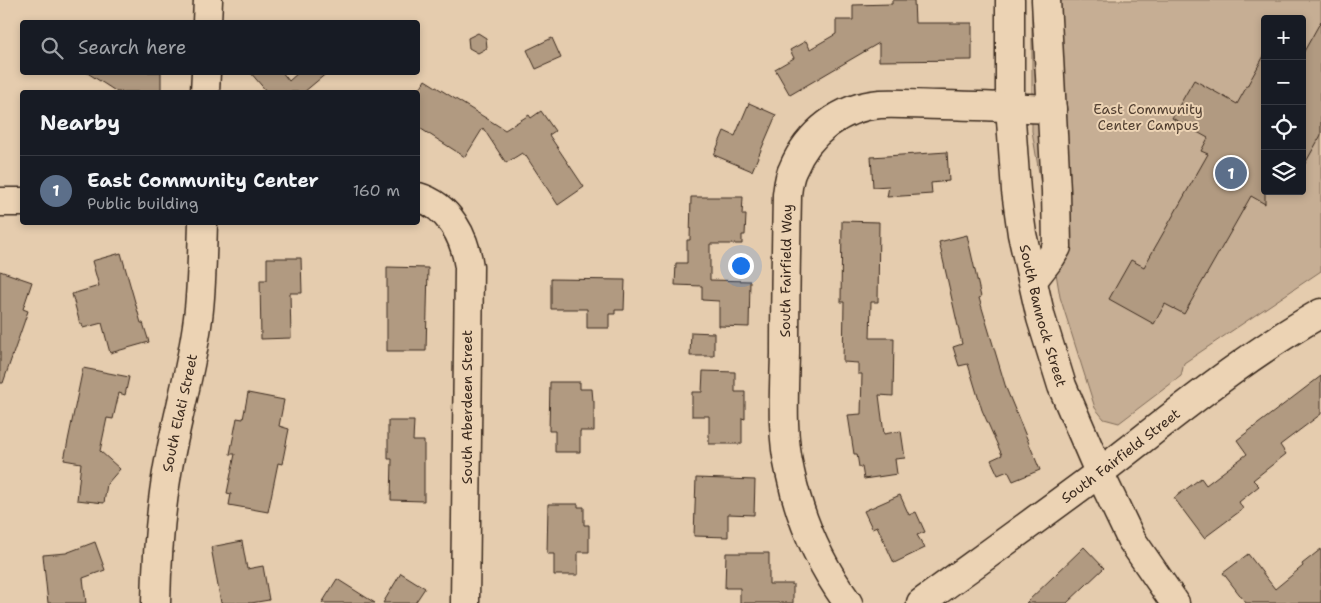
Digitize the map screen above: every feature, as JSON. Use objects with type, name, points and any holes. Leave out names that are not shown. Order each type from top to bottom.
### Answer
[{"type":"street","points":[[208,0],[208,20]]},
{"type":"street","name":"South Bannock Street","points":[[1010,0],[1010,106],[1016,191],[1022,234],[1041,318],[1062,386],[1099,472],[1131,538],[1174,603]]},
{"type":"street","points":[[1033,280],[1057,247],[1046,0]]},
{"type":"street","points":[[205,90],[206,75]]},
{"type":"street","name":"South Fairfield Way","points":[[848,603],[834,584],[808,534],[789,470],[784,419],[787,195],[792,170],[803,148],[821,127],[841,115],[858,108],[879,104],[1010,106],[1052,109]]},
{"type":"street","name":"South Aberdeen Street","points":[[420,198],[448,216],[461,236],[467,250],[469,267],[465,603]]},
{"type":"street","points":[[0,202],[20,202]]},
{"type":"street","name":"South Elati Street","points":[[156,603],[161,512],[168,466],[192,355],[198,316],[203,225]]},
{"type":"street","name":"South Fairfield Street","points":[[921,603],[1099,472],[1221,378],[1292,329],[1321,313]]},
{"type":"green space","name":"East Community Center Campus","points":[[1032,0],[1321,0],[1321,271],[1184,363],[1181,376],[1119,423],[1104,419],[1095,408],[1060,297],[1032,131]]},
{"type":"building","points":[[892,0],[914,0],[915,23],[972,23],[972,60],[879,61],[879,43],[790,95],[775,69],[794,58],[790,50],[806,41],[810,49],[836,34],[836,20],[853,20],[853,5],[892,4]]},
{"type":"building","points":[[1321,21],[1321,135],[1306,162],[1306,60],[1306,48]]},
{"type":"building","points":[[478,33],[486,38],[487,48],[478,53],[469,48],[468,38]]},
{"type":"building","points":[[552,38],[561,58],[536,69],[527,50]]},
{"type":"building","points":[[1261,61],[1261,195],[1265,195],[1265,204],[1251,196],[1184,314],[1165,304],[1154,324],[1109,299],[1131,260],[1144,267],[1208,154],[1201,151],[1208,138],[1172,118],[1194,80],[1237,104]]},
{"type":"building","points":[[91,75],[161,75],[161,90],[114,90]]},
{"type":"building","points":[[253,75],[284,75],[289,81],[296,75],[324,75],[306,90],[265,90]]},
{"type":"building","points":[[425,80],[505,130],[529,115],[531,118],[541,111],[555,131],[549,135],[584,187],[558,205],[526,156],[522,153],[506,163],[483,128],[465,157],[420,128],[419,90]]},
{"type":"building","points":[[749,103],[776,115],[752,171],[714,155],[724,131],[735,136]]},
{"type":"building","points":[[947,152],[949,181],[931,183],[932,194],[887,197],[889,186],[873,187],[871,157]]},
{"type":"building","points":[[691,197],[743,197],[742,215],[746,215],[745,235],[742,235],[742,244],[710,244],[710,280],[750,281],[749,327],[719,326],[719,301],[702,300],[702,286],[675,285],[676,263],[687,263],[687,240],[690,240]]},
{"type":"building","points":[[842,221],[879,222],[878,302],[871,302],[870,338],[894,338],[893,396],[879,395],[884,434],[901,431],[905,458],[895,459],[897,474],[864,479],[862,467],[859,467],[857,454],[854,454],[848,415],[861,414],[862,374],[858,374],[858,363],[843,362],[844,302],[841,302]]},
{"type":"building","points":[[967,235],[981,297],[979,298],[1006,388],[1040,470],[1013,481],[1008,471],[998,475],[991,460],[1002,455],[982,410],[968,364],[959,366],[953,347],[962,344],[939,242]]},
{"type":"building","points":[[121,253],[141,323],[143,323],[149,342],[110,353],[102,323],[83,328],[82,324],[80,324],[72,294],[99,286],[92,261]]},
{"type":"building","points":[[267,258],[301,258],[302,293],[290,293],[291,338],[261,339],[260,280],[267,280]]},
{"type":"building","points":[[387,267],[428,268],[426,351],[387,351]]},
{"type":"building","points":[[0,271],[32,282],[23,309],[28,311],[3,383],[0,383]]},
{"type":"building","points":[[551,279],[625,280],[624,310],[615,310],[615,314],[609,314],[609,328],[587,328],[587,309],[551,309]]},
{"type":"building","points":[[691,332],[714,333],[714,356],[690,356]]},
{"type":"building","points":[[83,368],[129,377],[125,395],[119,393],[113,419],[107,418],[100,451],[120,469],[107,484],[104,503],[77,500],[81,463],[64,460]]},
{"type":"building","points":[[703,371],[735,372],[735,392],[745,392],[745,419],[742,418],[742,444],[709,444],[709,416],[692,416],[692,392],[702,392]]},
{"type":"building","points":[[1321,376],[1321,414],[1280,445],[1286,454],[1253,480],[1259,486],[1239,502],[1243,509],[1204,538],[1174,498],[1201,478],[1206,485],[1247,454],[1237,440]]},
{"type":"building","points":[[550,382],[580,382],[580,389],[592,389],[594,431],[580,431],[580,452],[555,452],[555,431],[549,431]]},
{"type":"building","points":[[248,393],[284,400],[279,426],[289,429],[282,464],[278,463],[268,512],[229,505],[231,494],[227,493],[235,454],[230,454],[237,418],[243,419]]},
{"type":"building","points":[[388,421],[414,421],[413,441],[424,441],[424,501],[391,500],[392,459],[388,459]]},
{"type":"building","points":[[696,478],[755,480],[754,515],[728,514],[728,537],[694,536]]},
{"type":"building","points":[[900,495],[909,515],[916,512],[925,532],[917,535],[925,548],[894,563],[877,526],[872,528],[864,511]]},
{"type":"building","points":[[548,504],[578,504],[578,507],[584,507],[584,525],[589,525],[589,552],[578,552],[578,575],[554,575],[554,554],[547,554]]},
{"type":"building","points":[[242,541],[247,569],[263,566],[269,600],[251,603],[221,603],[211,547]]},
{"type":"building","points":[[95,542],[105,570],[83,578],[86,603],[48,603],[43,555],[66,553]]},
{"type":"building","points":[[1084,547],[1104,568],[1067,603],[1026,603]]},
{"type":"building","points":[[1321,549],[1321,603],[1246,603],[1223,573],[1248,554],[1275,589]]},
{"type":"building","points":[[726,553],[769,553],[769,584],[793,584],[793,603],[740,603],[740,588],[725,588]]},
{"type":"building","points":[[401,573],[425,588],[415,603],[383,603]]},
{"type":"building","points":[[337,579],[375,603],[322,603]]},
{"type":"place","name":"East Community Center","points":[[1231,173]]}]
